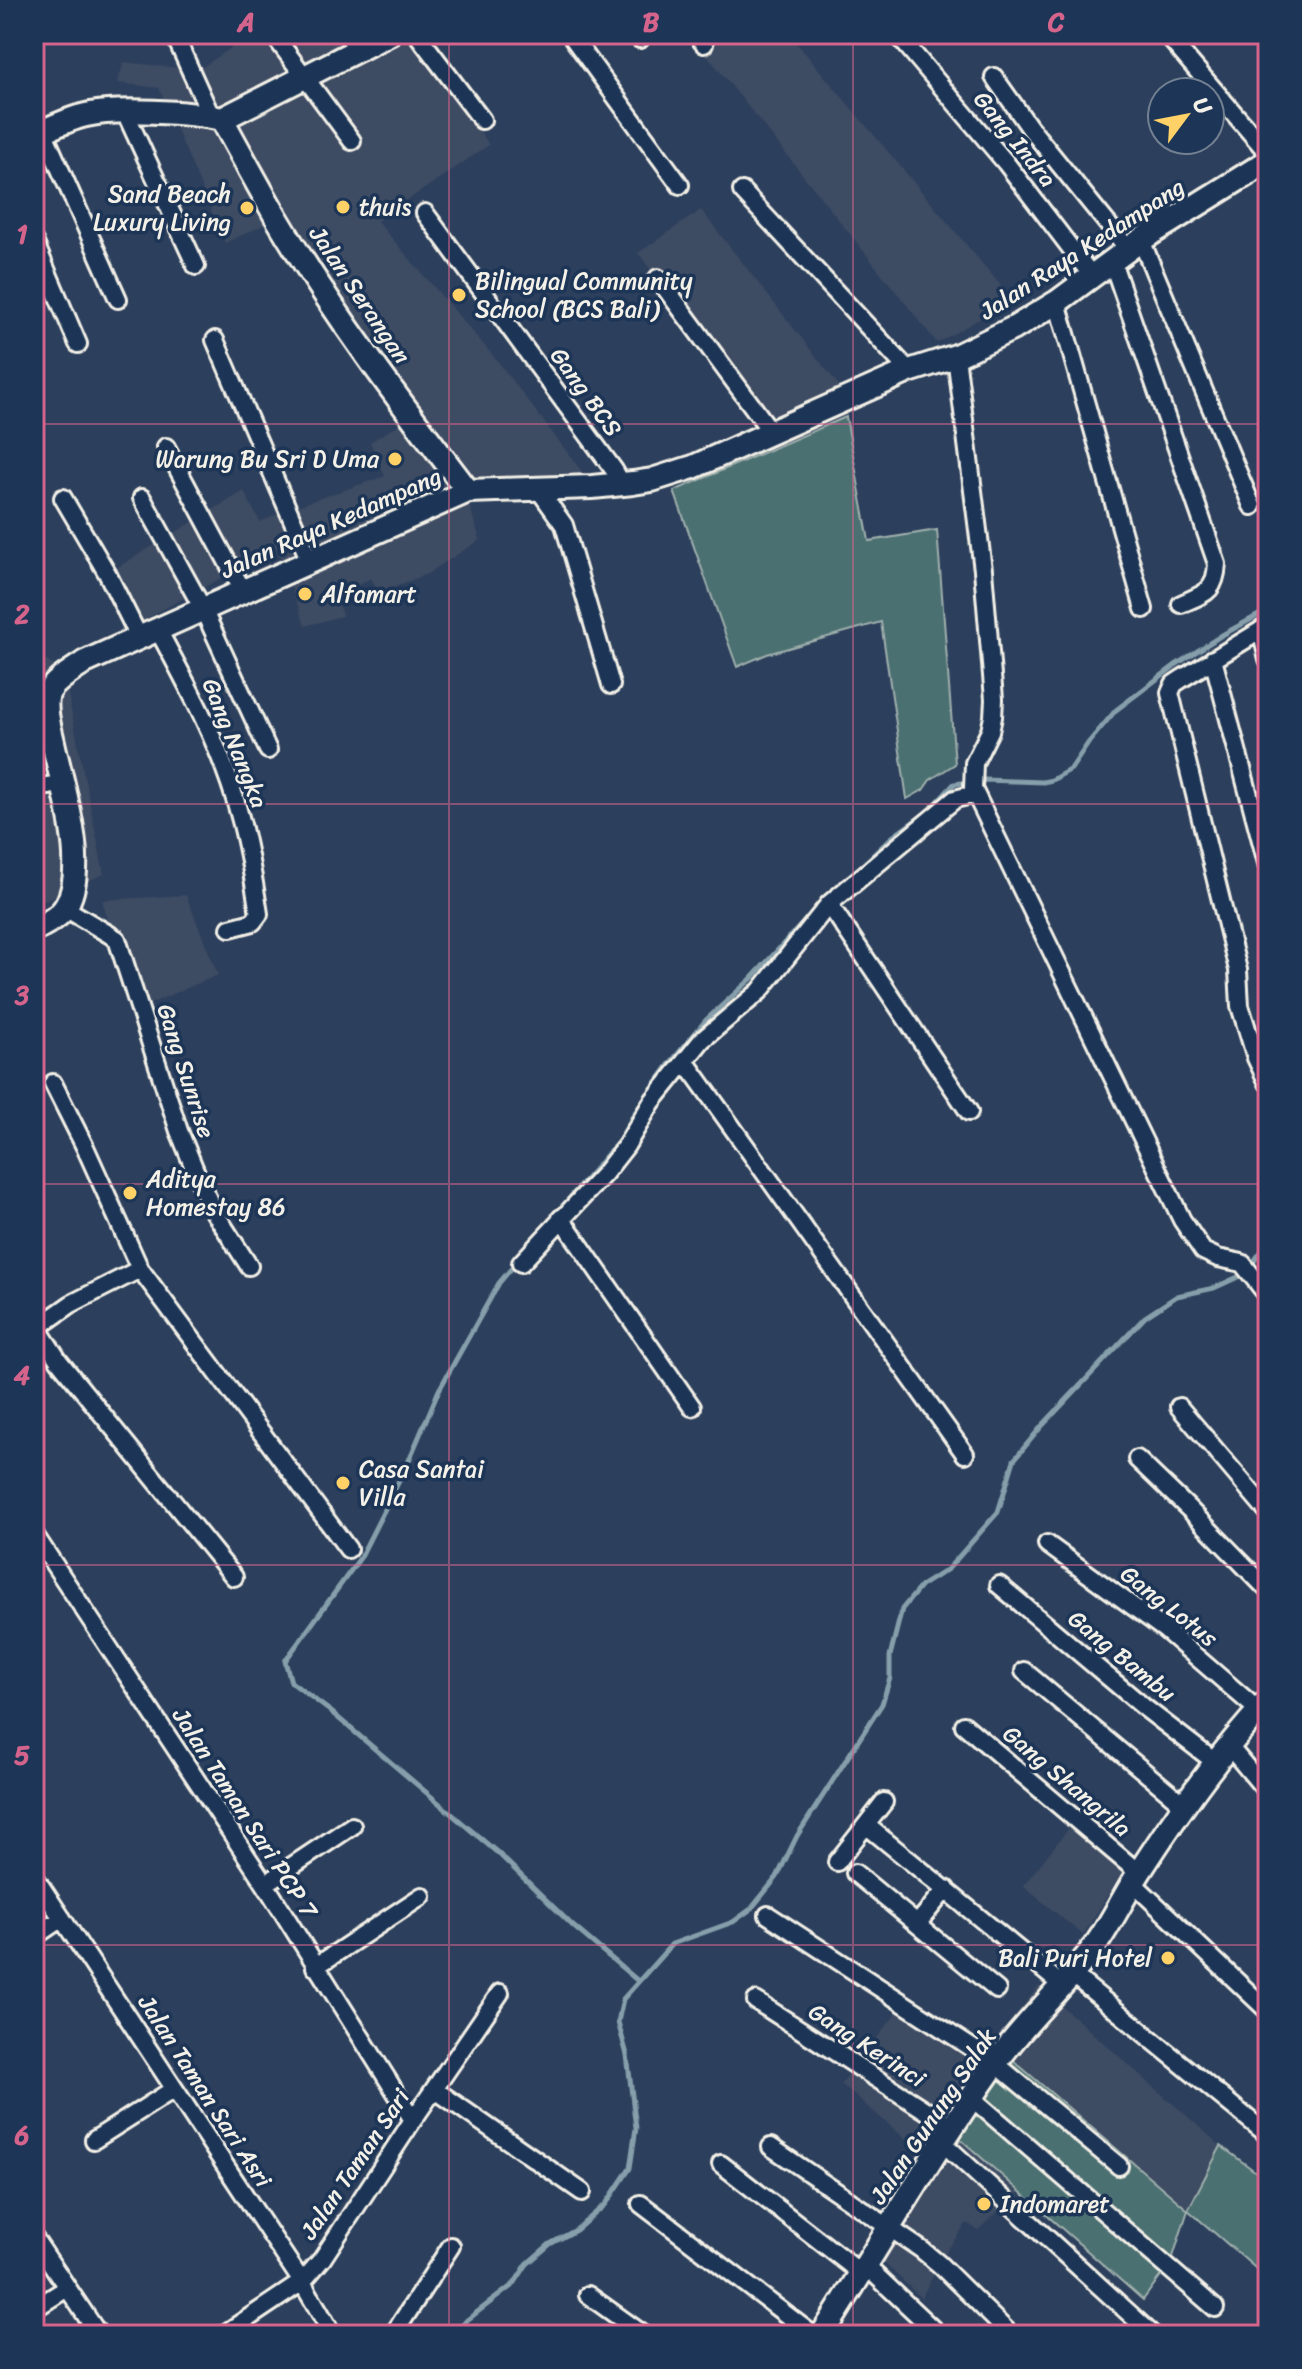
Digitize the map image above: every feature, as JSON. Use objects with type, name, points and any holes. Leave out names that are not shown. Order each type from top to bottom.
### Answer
[{"type":"street","points":[[174,34],[216,118]]},
{"type":"street","points":[[273,34],[352,141]]},
{"type":"street","points":[[118,299],[39,133],[83,115],[125,112],[216,118],[305,75],[353,41],[389,34]]},
{"type":"street","points":[[417,34],[482,120]]},
{"type":"street","points":[[570,34],[680,185]]},
{"type":"street","name":"Gang Indra","points":[[897,34],[1006,163],[1092,276]]},
{"type":"street","points":[[1166,34],[1268,153]]},
{"type":"street","points":[[994,77],[1030,128],[1127,250],[1252,506]]},
{"type":"street","points":[[125,112],[196,266]]},
{"type":"street","name":"Jalan Serangan","points":[[216,118],[326,296],[468,491]]},
{"type":"street","name":"Jalan Raya Kedampang","points":[[65,908],[76,863],[47,696],[51,689],[85,662],[468,491],[618,485],[652,480],[772,433],[909,371],[956,356],[1016,327],[1057,302],[1127,250],[1268,161]]},
{"type":"street","points":[[742,191],[909,371]]},
{"type":"street","name":"Gang BCS","points":[[425,213],[614,470],[618,485]]},
{"type":"street","points":[[34,241],[78,344]]},
{"type":"street","points":[[1127,250],[1217,564],[1216,582],[1208,591],[1181,604]]},
{"type":"street","points":[[658,278],[772,433]]},
{"type":"street","points":[[1057,302],[1144,609]]},
{"type":"street","points":[[215,340],[310,561]]},
{"type":"street","points":[[956,356],[983,570],[994,699],[990,731],[974,763],[974,786],[1182,1220],[1203,1251],[1242,1263],[1268,1296]]},
{"type":"street","points":[[166,447],[243,591]]},
{"type":"street","points":[[537,487],[564,525],[611,685]]},
{"type":"street","name":"Gang Nangka","points":[[63,498],[107,573],[148,634],[179,670],[220,757],[241,818],[259,917],[253,922],[230,928]]},
{"type":"street","points":[[142,498],[203,609],[268,750]]},
{"type":"street","points":[[1268,659],[1264,628],[1174,684],[1170,693],[1238,970],[1240,1006],[1256,1058],[1268,1083]]},
{"type":"street","points":[[1213,659],[1268,867]]},
{"type":"street","points":[[34,788],[61,784]]},
{"type":"street","points":[[521,1263],[604,1174],[652,1102],[707,1034],[760,991],[829,904],[974,786]]},
{"type":"street","points":[[829,904],[969,1112]]},
{"type":"street","points":[[34,930],[65,908]]},
{"type":"street","name":"Gang Sunrise","points":[[65,908],[119,942],[179,1131],[213,1210],[249,1266]]},
{"type":"street","points":[[685,1061],[965,1454]]},
{"type":"street","points":[[53,1083],[140,1269],[348,1549]]},
{"type":"street","points":[[561,1218],[692,1407]]},
{"type":"street","points":[[140,1269],[36,1325],[59,1361],[234,1577]]},
{"type":"street","points":[[1179,1407],[1268,1512]]},
{"type":"street","points":[[1137,1459],[1268,1590]]},
{"type":"street","name":"Jalan Taman Sari PCP 7","points":[[34,1534],[265,1884],[413,2120]]},
{"type":"street","name":"Gang Lotus","points":[[1047,1544],[1263,1706]]},
{"type":"street","name":"Gang Bambu","points":[[999,1585],[1145,1708],[1222,1753],[1268,1793]]},
{"type":"street","points":[[1024,1671],[1183,1804]]},
{"type":"street","name":"Jalan Gunung Salak","points":[[822,2335],[995,2063],[1099,1941],[1183,1804],[1263,1706]]},
{"type":"street","name":"Gang Shangrila","points":[[964,1725],[1136,1878],[1268,2011]]},
{"type":"street","points":[[837,1862],[884,1802]]},
{"type":"street","points":[[866,1825],[1268,2135]]},
{"type":"street","points":[[265,1884],[352,1826]]},
{"type":"street","points":[[855,1873],[997,1990]]},
{"type":"street","name":"Jalan Taman Sari Asri","points":[[34,1876],[302,2282],[333,2335]]},
{"type":"street","points":[[918,1923],[946,1889]]},
{"type":"street","points":[[315,1967],[422,1896]]},
{"type":"street","points":[[768,1915],[995,2063],[1119,2166]]},
{"type":"street","points":[[34,1937],[62,1918]]},
{"type":"street","name":"Jalan Taman Sari","points":[[223,2335],[302,2282],[322,2259],[500,1993]]},
{"type":"street","name":"Gang Kerinci","points":[[756,2001],[948,2136],[1153,2335]]},
{"type":"street","points":[[94,2140],[174,2089]]},
{"type":"street","points":[[434,2089],[582,2192]]},
{"type":"street","points":[[973,2099],[1215,2308]]},
{"type":"street","points":[[771,2147],[939,2264],[1011,2335]]},
{"type":"street","points":[[721,2164],[864,2270],[939,2335]]},
{"type":"street","points":[[641,2204],[813,2335]]},
{"type":"street","points":[[34,2238],[99,2335]]},
{"type":"street","points":[[393,2335],[451,2246]]},
{"type":"street","points":[[34,2309],[67,2288]]},
{"type":"street","points":[[588,2295],[644,2335]]},
{"type":"shaded area","points":[[252,34],[418,34],[489,145],[377,221],[496,359],[587,478],[464,487],[480,540],[427,574],[378,593],[371,578],[337,597],[342,616],[305,626],[277,548],[136,624],[108,573],[244,491],[260,522],[385,476],[370,442],[414,415],[281,217],[225,243],[159,88],[117,83],[124,62],[198,70]]},
{"type":"shaded area","points":[[690,34],[789,34],[1013,300],[937,343]]},
{"type":"shaded area","points":[[701,210],[840,387],[765,420],[638,253]]},
{"type":"shaded area","points":[[34,651],[64,674],[104,874],[34,905],[34,831],[48,824],[34,743]]},
{"type":"shaded area","points":[[186,895],[218,975],[133,1011],[102,900]]},
{"type":"shaded area","points":[[1080,1814],[1133,1855],[1083,1935],[1023,1886]]},
{"type":"shaded area","points":[[1039,1986],[1221,2146],[1188,2210],[993,2043]]},
{"type":"shaded area","points":[[905,2002],[980,2059],[941,2121],[1020,2192],[978,2230],[967,2223],[948,2249],[921,2298],[862,2242],[922,2153],[841,2084]]},
{"type":"green space","points":[[846,417],[869,541],[937,530],[955,764],[907,799],[881,622],[767,654],[737,667],[674,491]]},
{"type":"green space","points":[[993,2043],[1188,2210],[1172,2260],[1143,2300],[940,2121]]},
{"type":"green space","points":[[1221,2146],[1268,2181],[1268,2279],[1188,2210]]},
{"type":"waterway","points":[[851,876],[891,838],[931,809],[954,784],[984,780],[1043,782],[1071,769],[1116,710],[1177,664],[1268,610]]},
{"type":"waterway","points":[[555,1215],[619,1141],[671,1062],[706,1020],[751,979],[812,913]]},
{"type":"waterway","points":[[1252,1264],[1266,1245],[1263,1212],[1268,1204]]},
{"type":"waterway","points":[[516,1263],[499,1283],[439,1390],[407,1465],[360,1558],[285,1661],[291,1682],[330,1711],[499,1854],[573,1926],[638,1981]]},
{"type":"waterway","points":[[454,2335],[467,2320],[514,2284],[527,2264],[550,2244],[576,2230],[606,2204],[630,2168],[636,2128],[627,2055],[618,2022],[623,1999],[672,1944],[733,1922],[751,1909],[777,1877],[797,1836],[882,1704],[890,1678],[890,1656],[902,1609],[921,1586],[948,1569],[998,1512],[1014,1460],[1145,1317],[1177,1296],[1214,1288],[1238,1277]]},
{"type":"place","name":"thuis","points":[[343,207]]},
{"type":"place","name":"Sand Beach Luxury Living","points":[[247,208]]},
{"type":"place","name":"Bilingual Community School (BCS Bali)","points":[[459,295]]},
{"type":"place","name":"Warung Bu Sri D Uma","points":[[395,459]]},
{"type":"place","name":"Alfamart","points":[[305,594]]},
{"type":"place","name":"Aditya Homestay 86","points":[[130,1193]]},
{"type":"place","name":"Casa Santai Villa","points":[[343,1483]]},
{"type":"place","name":"Bali Puri Hotel","points":[[1168,1958]]},
{"type":"place","name":"Indomaret","points":[[984,2204]]}]
